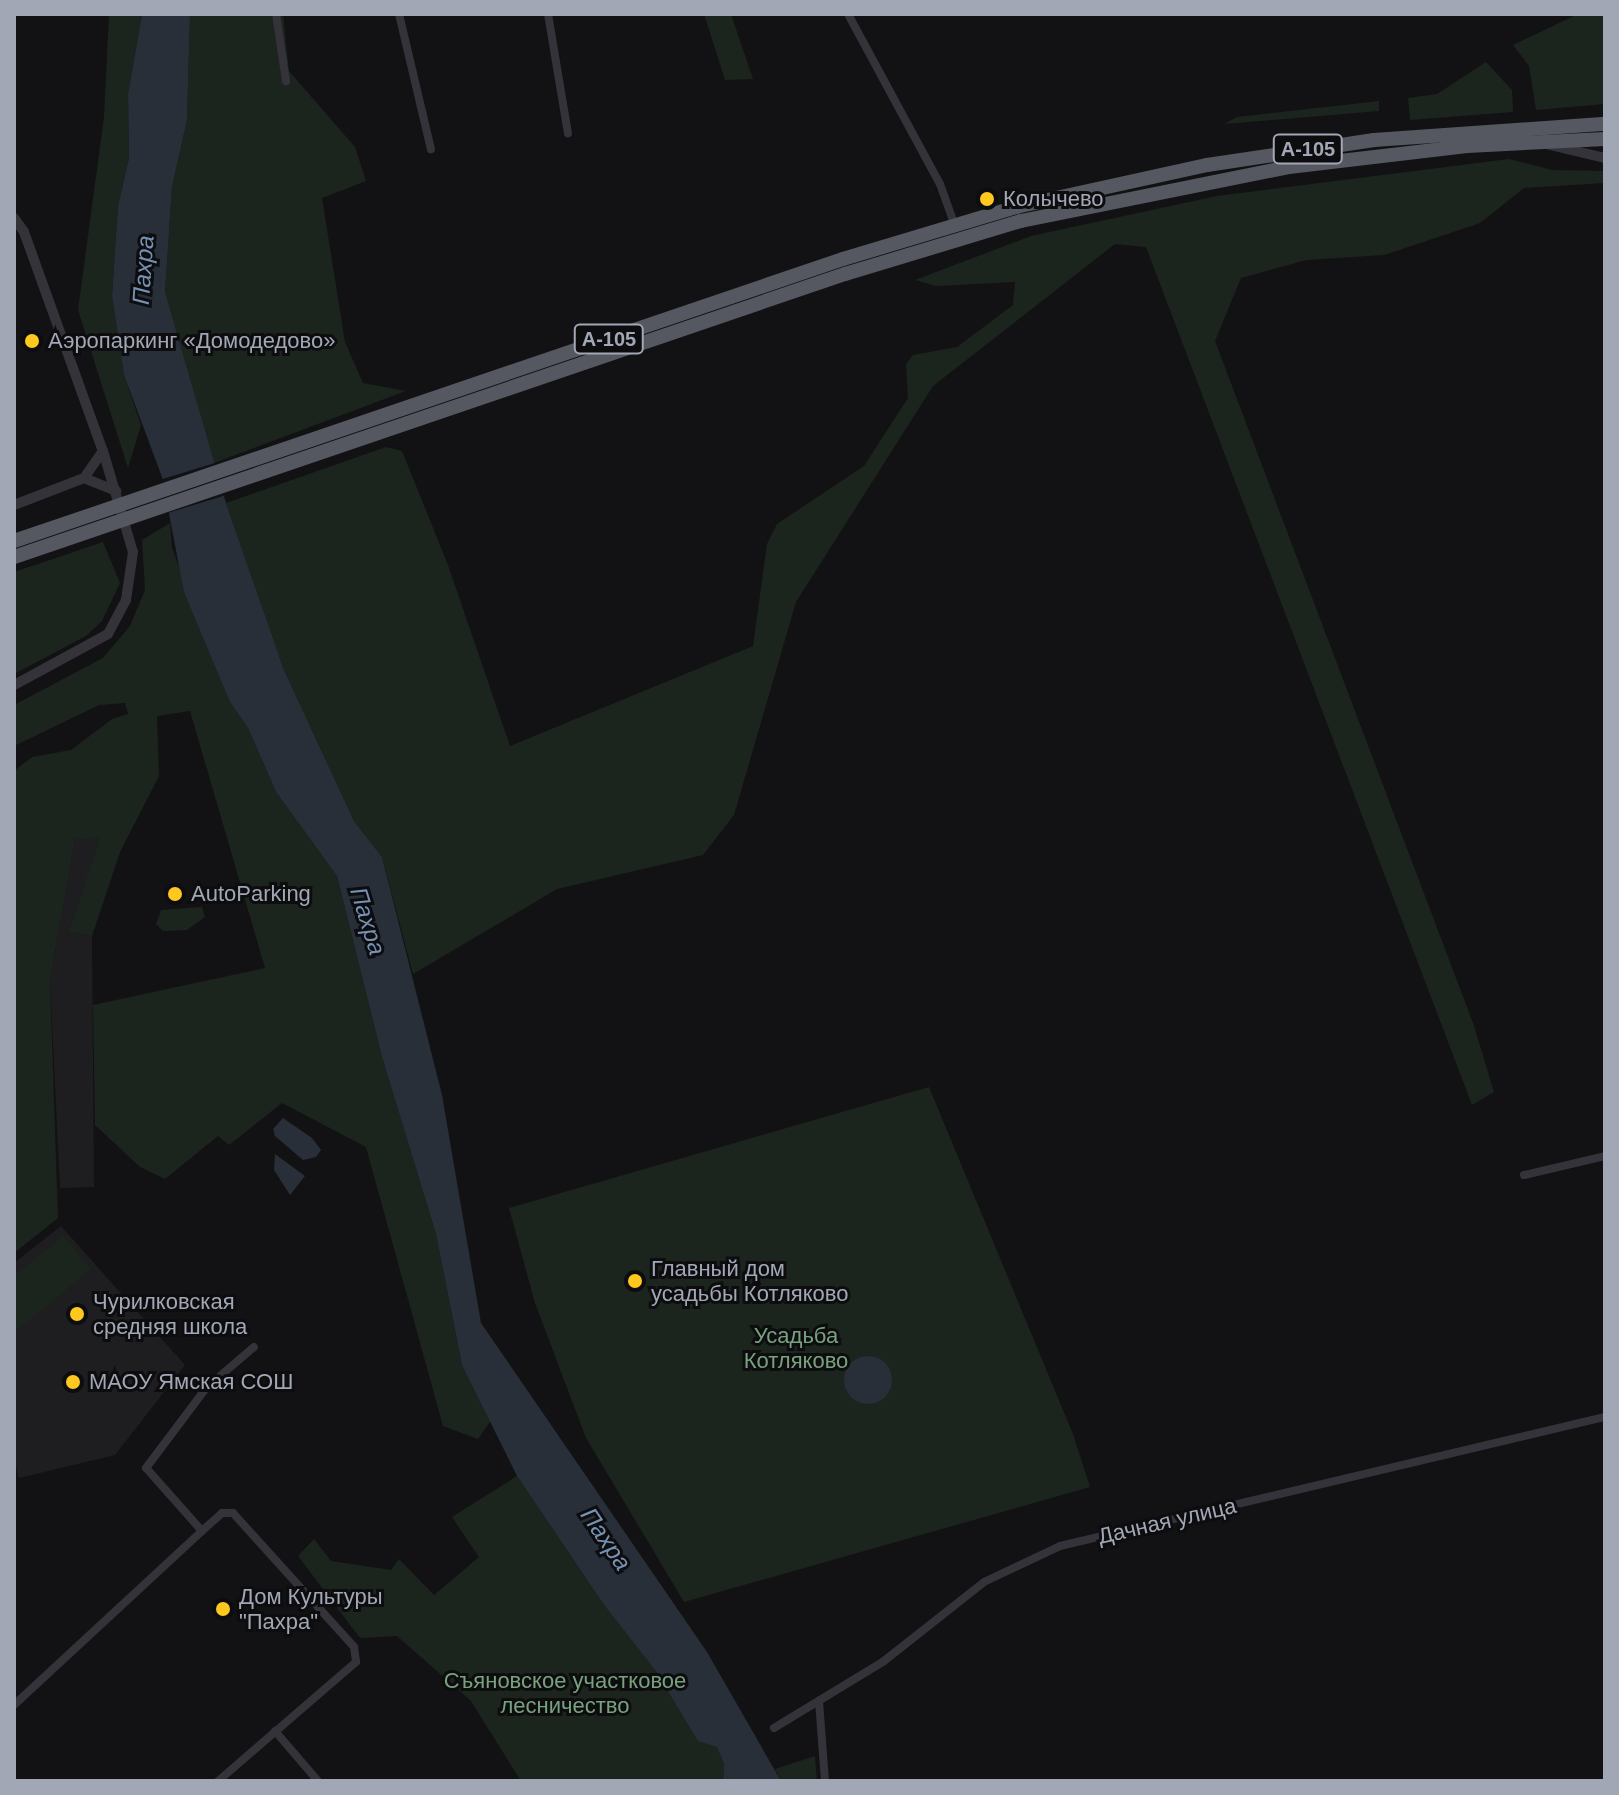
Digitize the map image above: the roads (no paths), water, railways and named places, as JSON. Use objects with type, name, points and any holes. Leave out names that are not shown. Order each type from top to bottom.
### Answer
[{"type":"highway","name":"А-105","points":[[266,464],[954,223],[1106,185],[1286,152],[1451,132],[1605,124]]},
{"type":"highway","name":"А-105","points":[[14,557],[97,521],[266,464],[845,274],[1021,221],[1289,167],[1528,143],[1605,139]]},
{"type":"highway","name":"А-105","points":[[14,541],[97,521]]},
{"type":"street","points":[[276,14],[286,81]]},
{"type":"street","points":[[399,14],[431,149]]},
{"type":"street","points":[[548,14],[568,133]]},
{"type":"street","points":[[848,14],[940,184],[954,223]]},
{"type":"street","points":[[1528,143],[1605,158]]},
{"type":"street","points":[[14,218],[24,232],[103,451],[133,552],[121,618],[104,639],[14,685]]},
{"type":"street","points":[[14,505],[84,478],[103,451]]},
{"type":"street","points":[[84,478],[116,491]]},
{"type":"street","points":[[1524,1175],[1605,1156]]},
{"type":"street","points":[[202,1531],[146,1468],[206,1388],[254,1347]]},
{"type":"street","name":"Дачная улица","points":[[774,1728],[884,1661],[984,1582],[1060,1546],[1605,1417]]},
{"type":"street","points":[[14,1705],[222,1513],[242,1520],[354,1647],[356,1662],[218,1781]]},
{"type":"street","points":[[819,1701],[825,1781]]},
{"type":"street","points":[[275,1731],[318,1781]]},
{"type":"water","name":"Пахра","points":[[142,14],[190,14],[187,120],[172,187],[165,292],[226,503],[284,670],[354,821],[382,857],[442,1095],[481,1323],[707,1652],[781,1781],[723,1781],[724,1764],[717,1747],[698,1741],[656,1671],[604,1605],[517,1476],[462,1365],[436,1234],[382,1057],[337,876],[276,792],[248,728],[230,702],[184,592],[162,477],[124,375],[112,296],[118,206],[129,158],[128,94]]},
{"type":"water","points":[[283,1118],[312,1138],[321,1150],[316,1157],[303,1160],[275,1136],[273,1129]]},
{"type":"water","points":[[275,1154],[305,1176],[290,1195],[274,1170]]},
{"type":"water","points":[[868,1356],[885,1363],[892,1380],[885,1397],[868,1404],[851,1397],[844,1380],[851,1363]]},
{"type":"place","name":"Колычево","points":[[987,199]]},
{"type":"place","name":"Аэропаркинг «Домодедово»","points":[[32,341]]},
{"type":"place","name":"AutoParking","points":[[175,894]]},
{"type":"place","name":"Главный дом усадьбы Котляково","points":[[635,1281]]},
{"type":"place","name":"Чурилковская средняя школа","points":[[77,1314]]},
{"type":"place","name":"МАОУ Ямская СОШ","points":[[73,1382]]},
{"type":"place","name":"Дом Культуры \"Пахра\"","points":[[223,1609]]},
{"type":"park label","name":"Усадьба Котляково","points":[[796,1348]]},
{"type":"park label","name":"Съяновское участковое лесничество","points":[[565,1692]]}]
